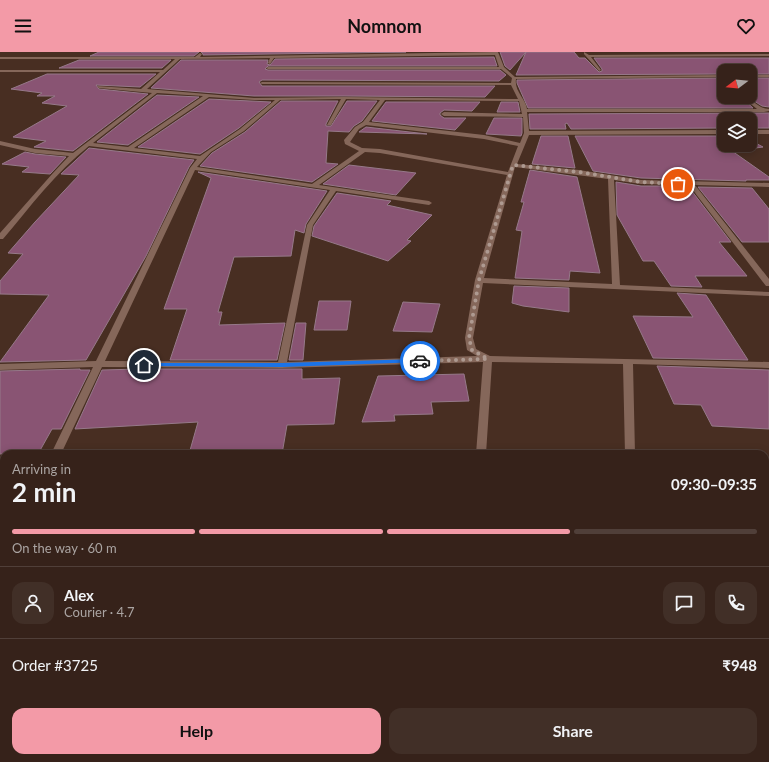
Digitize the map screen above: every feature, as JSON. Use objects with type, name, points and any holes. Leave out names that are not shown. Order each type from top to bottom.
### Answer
[{"type":"street","points":[[196,58],[202,52]]},
{"type":"street","points":[[0,58],[196,58],[497,53],[502,68],[513,81],[522,100],[526,133],[513,165],[479,280],[469,338],[472,350],[488,359]]},
{"type":"street","points":[[586,54],[769,55]]},
{"type":"street","points":[[586,54],[599,70]]},
{"type":"street","points":[[260,88],[272,57]]},
{"type":"street","points":[[144,90],[179,58]]},
{"type":"street","points":[[268,68],[502,68]]},
{"type":"street","points":[[0,70],[163,72]]},
{"type":"street","points":[[262,83],[513,81],[716,76]]},
{"type":"street","points":[[757,76],[769,76]]},
{"type":"street","points":[[99,87],[278,100],[344,98],[383,100],[522,100]]},
{"type":"street","points":[[0,237],[55,174],[74,155],[157,91]]},
{"type":"street","points":[[254,99],[257,94]]},
{"type":"street","points":[[129,149],[207,96]]},
{"type":"street","points":[[329,124],[344,98]]},
{"type":"street","points":[[58,450],[193,168],[202,158],[220,143],[242,130],[278,100]]},
{"type":"street","points":[[383,100],[365,122],[347,140],[347,143],[350,146],[361,150],[380,151],[511,174]]},
{"type":"street","points":[[754,104],[769,115]]},
{"type":"street","points":[[444,114],[769,110]]},
{"type":"street","points":[[365,122],[484,137],[521,145]]},
{"type":"street","points":[[526,133],[717,132]]},
{"type":"street","points":[[757,132],[769,132]]},
{"type":"street","points":[[0,143],[35,151],[74,155]]},
{"type":"street","points":[[87,144],[202,158]]},
{"type":"street","points":[[314,186],[363,151],[361,150]]},
{"type":"street","points":[[513,165],[579,172],[641,182],[769,185]]},
{"type":"street","points":[[193,168],[429,203]]},
{"type":"street","points":[[610,178],[616,287]]},
{"type":"street","points":[[691,184],[769,284]]},
{"type":"street","points":[[282,365],[310,225],[334,189]]},
{"type":"street","points":[[479,280],[769,294]]},
{"type":"street","points":[[0,367],[98,364],[282,365],[488,359],[769,365]]},
{"type":"street","points":[[481,450],[488,359]]},
{"type":"street","points":[[628,361],[630,450]]},
{"type":"building","points":[[99,52],[199,52],[194,56],[90,56]]},
{"type":"building","points":[[201,52],[406,52],[203,55]]},
{"type":"building","points":[[500,52],[526,52],[510,70],[505,66]]},
{"type":"building","points":[[526,52],[574,52],[579,58],[585,58],[599,72],[602,71],[602,69],[594,58],[769,58],[769,74],[757,74],[757,64],[717,64],[717,74],[516,75]]},
{"type":"building","points":[[494,57],[497,66],[268,66],[265,69],[500,70],[506,75],[499,81],[262,80],[259,82],[262,86],[495,86],[485,97],[254,96],[151,88],[181,60],[268,60],[267,64],[270,65],[275,59]]},
{"type":"building","points":[[79,60],[171,60],[162,68],[59,68]]},
{"type":"building","points":[[47,74],[156,74],[140,87],[96,85],[99,89],[148,94],[73,151],[34,147],[46,141],[13,137],[67,106],[42,103],[55,96],[37,96],[42,93],[11,89]]},
{"type":"building","points":[[717,78],[717,104],[749,104],[753,108],[528,108],[517,80]]},
{"type":"building","points":[[757,78],[769,78],[769,107],[762,106],[757,103]]},
{"type":"building","points":[[157,95],[199,97],[128,145],[97,142]]},
{"type":"building","points":[[209,99],[271,102],[239,128],[200,154],[138,147]]},
{"type":"building","points":[[281,101],[338,101],[326,124],[326,126],[331,126],[347,101],[377,101],[362,121],[354,126],[349,132],[328,131],[326,163],[338,164],[312,182],[200,166],[212,153],[245,132]]},
{"type":"building","points":[[386,102],[480,102],[472,111],[444,110],[440,113],[440,115],[444,118],[466,118],[455,130],[372,121]]},
{"type":"building","points":[[501,102],[518,102],[520,112],[497,112]]},
{"type":"building","points":[[717,113],[717,128],[571,129],[567,123],[565,124],[566,129],[530,129],[529,114]]},
{"type":"building","points":[[757,113],[769,113],[769,128],[757,128]]},
{"type":"building","points":[[494,118],[522,118],[521,136],[486,134]]},
{"type":"building","points":[[366,127],[427,134],[359,132]]},
{"type":"building","points":[[541,136],[568,136],[575,168],[532,164]]},
{"type":"building","points":[[575,136],[717,136],[717,152],[733,152],[769,177],[769,180],[746,181],[641,178],[593,171]]},
{"type":"building","points":[[757,144],[763,147],[757,148]]},
{"type":"building","points":[[89,148],[194,160],[189,167],[146,256],[86,360],[0,362],[49,295],[0,294],[0,281],[23,254],[8,253],[79,175],[61,174]]},
{"type":"building","points":[[25,152],[66,157],[50,174],[22,172],[29,167],[2,164]]},
{"type":"building","points":[[349,165],[416,173],[396,195],[323,184]]},
{"type":"building","points":[[530,170],[577,177],[600,273],[570,271],[569,280],[515,278],[522,231],[516,230],[524,202],[521,202]]},
{"type":"building","points":[[198,172],[327,191],[306,224],[304,233],[295,230],[291,256],[234,257],[218,312],[222,312],[219,325],[285,323],[277,360],[170,360],[187,309],[164,309],[211,178]]},
{"type":"building","points":[[616,182],[641,186],[688,186],[731,242],[719,242],[747,276],[695,276],[702,287],[671,286],[654,261],[643,261],[617,215]]},
{"type":"building","points":[[698,187],[752,188],[769,209],[769,242],[742,242]]},
{"type":"building","points":[[337,193],[391,201],[387,205],[432,215],[407,240],[411,241],[388,261],[312,236],[314,226]]},
{"type":"building","points":[[514,286],[569,288],[569,312],[523,306],[512,303]]},
{"type":"building","points":[[677,293],[706,295],[748,360],[653,358],[633,316],[693,317]]},
{"type":"building","points":[[319,301],[351,301],[347,330],[314,330]]},
{"type":"building","points":[[403,302],[440,304],[432,332],[393,331]]},
{"type":"building","points":[[296,323],[306,323],[303,360],[289,360]]},
{"type":"building","points":[[657,366],[769,370],[769,429],[712,426],[701,405],[674,404]]},
{"type":"building","points":[[302,369],[302,379],[340,378],[334,424],[287,425],[283,450],[190,450],[198,422],[75,429],[102,370]]},
{"type":"building","points":[[90,370],[61,429],[52,429],[40,450],[0,450],[0,371]]},
{"type":"building","points":[[464,374],[469,401],[431,402],[433,414],[394,415],[395,421],[362,422],[378,376]]},
{"type":"way so far","points":[[420,361],[488,359],[472,350],[469,338],[479,280],[501,210],[513,165],[595,174],[610,178],[641,182],[678,184]]},
{"type":"route","points":[[144,365],[282,365],[420,361]]}]
